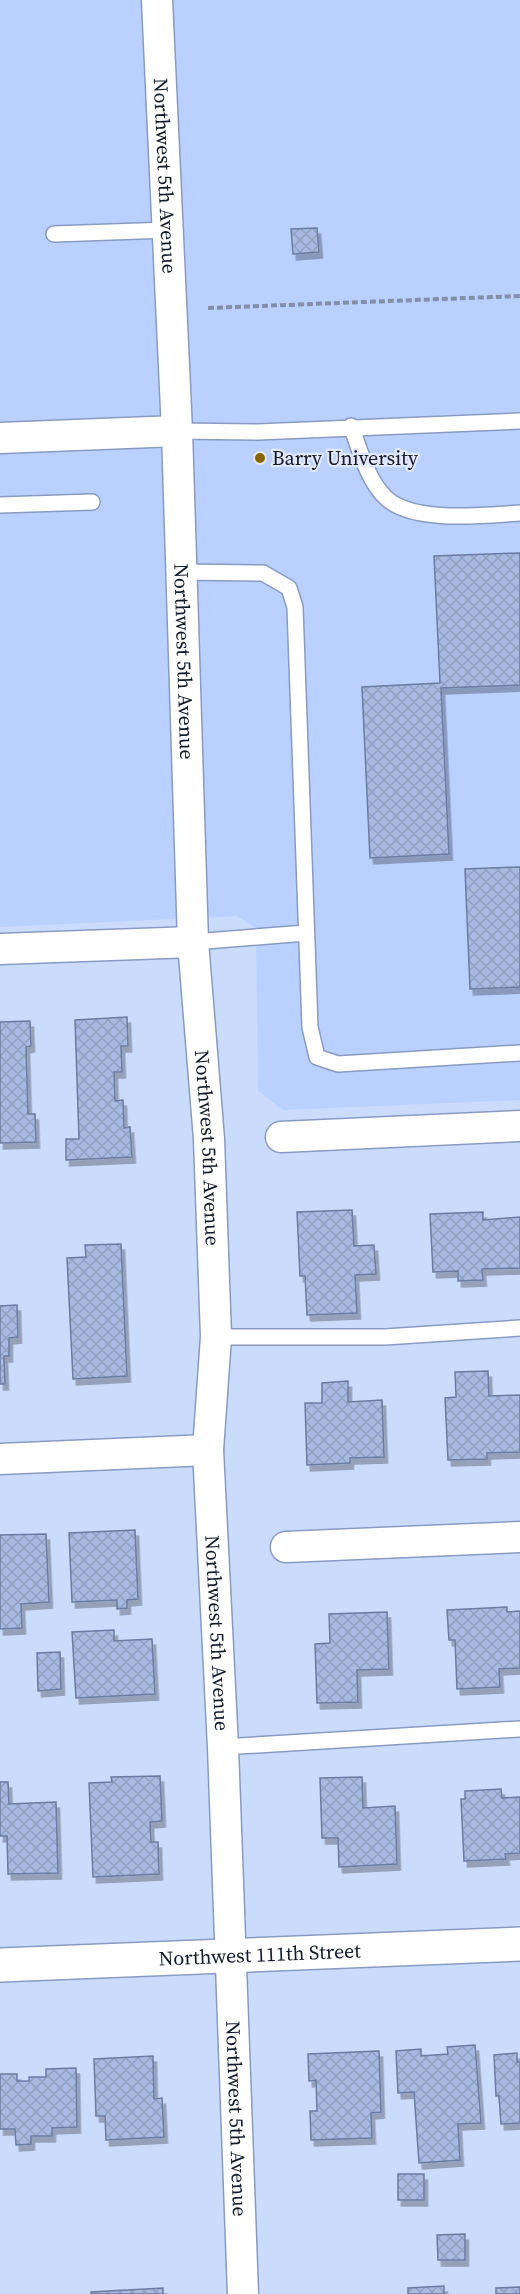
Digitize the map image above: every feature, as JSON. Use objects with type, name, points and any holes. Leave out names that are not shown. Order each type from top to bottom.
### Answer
[{"type":"street","name":"Northwest 5th Avenue","points":[[157,0],[177,431],[193,942],[209,1139],[216,1337],[208,1450],[223,1747],[243,2294]]},
{"type":"street","points":[[0,438],[177,431]]},
{"type":"street","points":[[0,949],[193,942]]},
{"type":"street","points":[[281,1137],[520,1126]]},
{"type":"street","points":[[0,1459],[208,1450]]},
{"type":"street","points":[[286,1547],[520,1537]]},
{"type":"street","name":"Northwest 111th Street","points":[[0,1965],[520,1944]]},
{"type":"lane","points":[[54,234],[168,230]]},
{"type":"lane","points":[[177,431],[258,432],[351,426],[520,421]]},
{"type":"lane","points":[[351,426],[368,471],[386,498],[418,514],[464,516],[520,513]]},
{"type":"lane","points":[[0,505],[92,502]]},
{"type":"lane","points":[[182,572],[263,573],[289,588],[295,607],[310,1028],[317,1057],[338,1064],[520,1053]]},
{"type":"lane","points":[[193,942],[306,933]]},
{"type":"lane","points":[[216,1337],[385,1337],[520,1328]]},
{"type":"lane","points":[[223,1747],[520,1729]]},
{"type":"path","points":[[208,308],[520,296]]},
{"type":"shaded area","name":"Barry University","points":[[0,0],[520,0],[520,1100],[283,1110],[258,1091],[256,928],[237,916],[0,927]]},
{"type":"building","points":[[317,228],[319,252],[293,254],[291,229]]},
{"type":"building","points":[[520,553],[520,685],[441,688],[449,854],[370,858],[362,687],[440,683],[434,556]]},
{"type":"building","points":[[520,867],[520,987],[470,989],[465,869]]},
{"type":"building","points":[[127,1017],[128,1046],[121,1046],[122,1072],[114,1072],[115,1101],[123,1100],[124,1128],[130,1127],[132,1157],[66,1160],[66,1139],[79,1139],[75,1020]]},
{"type":"building","points":[[30,1021],[31,1046],[26,1047],[28,1114],[35,1114],[36,1142],[0,1143],[0,1022]]},
{"type":"building","points":[[352,1210],[354,1246],[374,1245],[376,1274],[355,1275],[357,1313],[307,1315],[305,1276],[300,1276],[297,1212]]},
{"type":"building","points":[[483,1212],[483,1220],[520,1217],[520,1268],[482,1269],[483,1280],[458,1281],[458,1271],[433,1272],[430,1214]]},
{"type":"building","points":[[121,1244],[127,1376],[73,1379],[67,1258],[86,1257],[85,1245]]},
{"type":"building","points":[[17,1305],[18,1337],[9,1338],[9,1356],[4,1356],[5,1384],[0,1384],[0,1306]]},
{"type":"building","points":[[488,1371],[489,1396],[520,1395],[520,1452],[487,1453],[487,1459],[448,1460],[445,1398],[456,1397],[455,1372]]},
{"type":"building","points":[[348,1381],[348,1402],[382,1400],[384,1457],[350,1458],[350,1463],[307,1465],[305,1403],[322,1403],[322,1383]]},
{"type":"building","points":[[135,1530],[138,1599],[127,1600],[127,1608],[117,1609],[117,1600],[72,1602],[69,1533]]},
{"type":"building","points":[[46,1534],[49,1602],[21,1604],[22,1628],[0,1629],[0,1535]]},
{"type":"building","points":[[507,1607],[507,1612],[520,1611],[520,1668],[499,1669],[500,1687],[457,1689],[455,1640],[449,1640],[447,1610]]},
{"type":"building","points":[[387,1612],[389,1669],[357,1670],[358,1702],[317,1703],[315,1644],[330,1643],[329,1614]]},
{"type":"building","points":[[114,1630],[114,1641],[152,1639],[155,1694],[76,1698],[72,1632]]},
{"type":"building","points":[[60,1652],[61,1689],[38,1691],[37,1653]]},
{"type":"building","points":[[160,1776],[162,1821],[150,1822],[151,1842],[158,1842],[159,1874],[93,1877],[89,1783],[112,1782],[111,1777]]},
{"type":"building","points":[[362,1777],[363,1808],[395,1806],[397,1864],[339,1867],[338,1838],[322,1838],[320,1778]]},
{"type":"building","points":[[0,1782],[8,1782],[9,1804],[56,1802],[58,1873],[8,1874],[7,1836],[0,1836]]},
{"type":"building","points":[[501,1789],[502,1798],[520,1797],[520,1853],[505,1854],[506,1859],[464,1861],[461,1799],[465,1799],[465,1791]]},
{"type":"building","points":[[475,2045],[481,2123],[458,2124],[460,2160],[419,2163],[414,2092],[398,2093],[396,2051],[421,2049],[421,2056],[448,2054],[447,2047]]},
{"type":"building","points":[[379,2051],[381,2112],[371,2113],[372,2138],[311,2140],[310,2111],[317,2111],[316,2080],[309,2081],[308,2054]]},
{"type":"building","points":[[517,2053],[517,2062],[520,2062],[520,2123],[501,2124],[499,2096],[496,2096],[494,2055]]},
{"type":"building","points":[[153,2056],[154,2099],[162,2098],[164,2137],[106,2140],[105,2116],[96,2116],[94,2059]]},
{"type":"building","points":[[76,2068],[77,2127],[52,2128],[52,2136],[31,2136],[31,2144],[16,2145],[15,2129],[0,2129],[0,2074],[17,2074],[17,2081],[29,2081],[29,2077],[46,2077],[46,2069]]},
{"type":"building","points":[[398,2174],[424,2174],[424,2200],[398,2200]]},
{"type":"building","points":[[465,2234],[465,2260],[438,2260],[437,2235]]},
{"type":"building","points":[[444,2286],[444,2294],[408,2294],[408,2288]]},
{"type":"building","points":[[520,2287],[520,2294],[496,2294],[496,2288]]},
{"type":"building","points":[[163,2288],[163,2294],[91,2294],[91,2292]]},
{"type":"place","name":"Barry University","points":[[260,458]]}]
